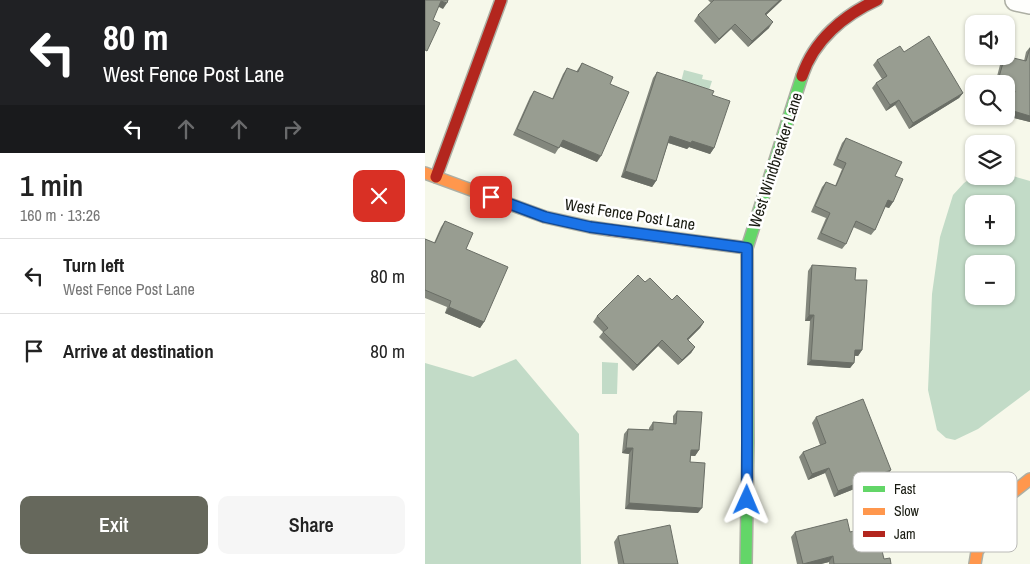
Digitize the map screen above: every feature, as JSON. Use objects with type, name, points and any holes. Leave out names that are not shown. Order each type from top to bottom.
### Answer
[{"type":"street","points":[[430,175],[501,0]]},
{"type":"street","name":"West Windbreaker Lane","points":[[746,564],[747,248],[805,67],[820,43],[842,20],[877,0]]},
{"type":"street","points":[[1015,0],[1030,3]]},
{"type":"street","name":"West Fence Post Lane","points":[[430,175],[545,217],[590,227],[747,248]]},
{"type":"street","points":[[1017,489],[1030,479]]},
{"type":"shaded area","points":[[684,70],[703,75],[702,79],[712,81],[709,90],[681,82]]},
{"type":"shaded area","points":[[1015,177],[1030,181],[1030,390],[978,429],[955,440],[946,438],[937,430],[928,390],[932,294],[940,237],[953,195],[964,183],[965,185],[1015,185]]},
{"type":"shaded area","points":[[516,359],[579,434],[581,564],[425,564],[425,363],[473,377]]},
{"type":"shaded area","points":[[602,362],[618,363],[617,394],[602,394]]},
{"type":"building","points":[[425,0],[448,0],[447,3],[441,1],[433,20],[440,23],[427,51],[425,50]]},
{"type":"building","points":[[714,0],[780,0],[765,14],[773,22],[752,41],[735,24],[719,39],[698,15]]},
{"type":"building","points":[[929,36],[963,93],[913,123],[899,100],[890,105],[876,83],[887,76],[877,60],[900,46],[904,52]]},
{"type":"building","points":[[1030,48],[1030,116],[1015,112],[1015,75],[1000,75],[1002,65],[1015,65],[1015,58],[1026,61]]},
{"type":"building","points":[[582,63],[613,77],[610,84],[629,92],[601,156],[563,140],[559,148],[517,129],[534,91],[553,99],[567,68],[578,72]]},
{"type":"building","points":[[657,72],[714,91],[712,95],[730,101],[714,148],[670,136],[656,181],[625,171]]},
{"type":"building","points":[[846,138],[902,162],[895,176],[903,179],[893,202],[888,200],[875,230],[856,221],[846,244],[821,233],[830,213],[815,206],[826,182],[836,186],[846,163],[837,159]]},
{"type":"building","points":[[445,221],[473,233],[466,249],[508,267],[484,322],[449,307],[451,301],[425,290],[425,239],[435,243]]},
{"type":"building","points":[[812,265],[856,268],[855,280],[867,280],[862,350],[855,350],[854,363],[811,360],[814,315],[809,315]]},
{"type":"building","points":[[638,275],[645,282],[650,278],[672,300],[677,295],[704,322],[687,339],[695,347],[682,360],[662,340],[637,365],[603,332],[608,328],[597,316]]},
{"type":"building","points":[[863,399],[891,470],[886,472],[853,472],[853,485],[838,491],[829,468],[812,474],[803,452],[826,443],[816,417]]},
{"type":"building","points":[[677,411],[702,412],[699,450],[691,450],[690,462],[705,463],[702,508],[629,503],[633,448],[626,448],[628,429],[653,430],[653,422],[676,424]]},
{"type":"building","points":[[847,519],[850,532],[853,531],[853,552],[882,552],[884,559],[890,558],[891,564],[834,564],[833,556],[803,564],[795,532]]},
{"type":"building","points":[[670,525],[678,564],[624,564],[618,536]]},
{"type":"traffic: fast","points":[[746,564],[748,443],[747,248],[802,76]]},
{"type":"traffic: slow","points":[[425,173],[545,217],[610,230]]},
{"type":"traffic: slow","points":[[1017,489],[1030,479]]},
{"type":"traffic: slow","points":[[975,564],[977,552]]},
{"type":"traffic: jam","points":[[436,177],[501,0]]},
{"type":"traffic: jam","points":[[802,76],[807,63],[822,40],[842,21],[877,0]]},
{"type":"traffic: jam","points":[[610,230],[747,248]]},
{"type":"route","points":[[491,197],[545,217],[590,227],[747,248],[747,500]]}]
